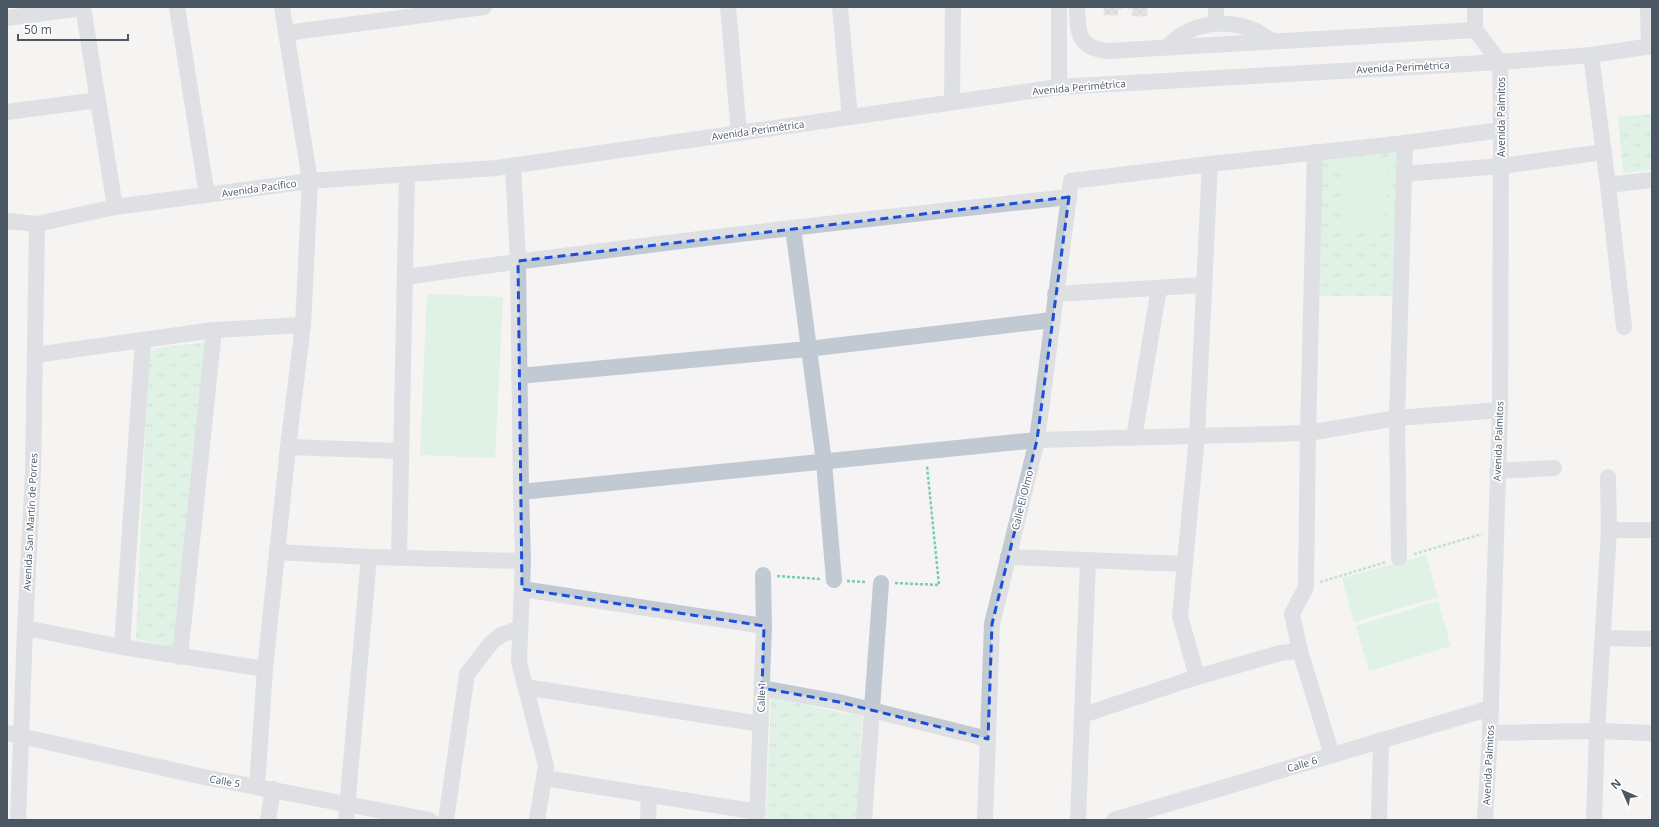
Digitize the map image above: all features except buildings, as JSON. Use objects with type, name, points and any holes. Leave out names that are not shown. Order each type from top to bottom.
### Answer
[{"type":"street","points":[[177,7],[207,195]]},
{"type":"street","points":[[256,786],[265,669],[288,447],[303,325],[310,181],[282,7]]},
{"type":"street","points":[[286,33],[411,12],[484,7]]},
{"type":"street","points":[[728,7],[739,133]]},
{"type":"street","points":[[840,7],[850,117]]},
{"type":"street","points":[[952,102],[953,7]]},
{"type":"street","points":[[1059,7],[1059,86]]},
{"type":"street","points":[[1077,7],[1080,37],[1086,45],[1095,49],[1107,51],[1475,30]]},
{"type":"street","points":[[1216,7],[1216,24]]},
{"type":"street","points":[[1475,7],[1475,30],[1500,62]]},
{"type":"street","points":[[1648,7],[1650,47]]},
{"type":"street","points":[[7,18],[83,8],[115,207]]},
{"type":"street","points":[[1167,47],[1181,35],[1196,28],[1216,24],[1237,25],[1254,30],[1273,41]]},
{"type":"street","name":"Avenida Perimétrica","points":[[513,166],[1059,86],[1500,62],[1591,55],[1650,47]]},
{"type":"street","points":[[1591,55],[1604,152],[1624,327]]},
{"type":"street","name":"Avenida Palmitos","points":[[1485,820],[1491,708],[1500,410],[1500,62]]},
{"type":"street","points":[[7,112],[98,100]]},
{"type":"street","points":[[1197,676],[1180,616],[1197,436],[1210,164],[1405,143],[1501,130]]},
{"type":"street","points":[[1399,558],[1397,418],[1405,143]]},
{"type":"street","points":[[1315,152],[1306,586],[1292,614],[1300,651],[1332,755]]},
{"type":"street","points":[[1404,174],[1501,166],[1604,152]]},
{"type":"street","name":"Calle El Olmo","points":[[984,820],[992,624],[1037,440],[1071,181],[1210,164]]},
{"type":"street","points":[[513,166],[518,261],[523,561],[519,662],[546,766],[537,820]]},
{"type":"street","name":"Avenida Pacífico","points":[[7,221],[37,224],[115,207],[310,181],[513,166]]},
{"type":"street","points":[[399,558],[407,174]]},
{"type":"street","points":[[1608,185],[1652,180]]},
{"type":"street","points":[[405,277],[518,261],[1069,197]]},
{"type":"street","name":"Avenida San Martín de Porres","points":[[18,820],[14,735],[25,628],[33,472],[37,224]]},
{"type":"street","points":[[793,228],[824,462],[834,580]]},
{"type":"street","points":[[1055,294],[1204,285]]},
{"type":"street","points":[[1134,438],[1159,288]]},
{"type":"street","points":[[519,376],[808,349],[1052,320]]},
{"type":"street","points":[[35,355],[214,330],[303,325]]},
{"type":"street","points":[[180,657],[214,330]]},
{"type":"street","points":[[122,647],[143,340]]},
{"type":"street","points":[[521,492],[1037,440],[1308,433],[1397,418],[1500,410]]},
{"type":"street","points":[[288,447],[401,451]]},
{"type":"street","points":[[1497,471],[1554,468]]},
{"type":"street","points":[[1594,820],[1597,731],[1609,530],[1608,477]]},
{"type":"street","points":[[1609,530],[1652,530]]},
{"type":"street","points":[[277,552],[369,557],[523,561]]},
{"type":"street","points":[[347,812],[369,557]]},
{"type":"street","points":[[1008,557],[1184,564]]},
{"type":"street","points":[[1078,820],[1088,560]]},
{"type":"street","name":"Calle 1","points":[[757,816],[764,626],[763,575]]},
{"type":"street","points":[[864,820],[881,583]]},
{"type":"street","points":[[522,589],[764,626]]},
{"type":"street","points":[[25,628],[180,657],[265,669]]},
{"type":"street","points":[[446,820],[467,674],[492,642],[501,635],[520,628]]},
{"type":"street","points":[[1603,638],[1652,639]]},
{"type":"street","points":[[1083,715],[1197,676],[1280,653],[1300,651]]},
{"type":"street","points":[[525,687],[760,724]]},
{"type":"street","points":[[762,688],[839,702],[988,739]]},
{"type":"street","name":"Calle 6","points":[[1114,820],[1491,708]]},
{"type":"street","points":[[1490,733],[1597,731],[1652,733]]},
{"type":"street","name":"Calle 5","points":[[14,735],[204,777],[273,789],[347,812],[430,820]]},
{"type":"street","points":[[1379,820],[1381,740]]},
{"type":"street","points":[[544,778],[649,794],[757,816]]},
{"type":"street","points":[[268,820],[273,789]]},
{"type":"street","points":[[648,820],[649,794]]},
{"type":"path","points":[[763,575],[881,583],[939,585],[926,451]]},
{"type":"highlighted area","points":[[1069,197],[1037,440],[992,624],[988,739],[839,702],[762,688],[764,626],[522,589],[518,261]]},
{"type":"green space","points":[[1652,114],[1652,170],[1623,173],[1618,117]]},
{"type":"green space","points":[[1398,148],[1394,296],[1319,296],[1322,155]]},
{"type":"green space","points":[[1347,163],[1388,165],[1384,231],[1343,228]]},
{"type":"green space","points":[[427,294],[503,297],[495,458],[420,455]]},
{"type":"green space","points":[[209,342],[175,647],[136,639],[149,349]]},
{"type":"green space","points":[[1426,555],[1438,597],[1354,622],[1342,578]]},
{"type":"green space","points":[[1438,601],[1451,646],[1369,671],[1356,626]]},
{"type":"green space","points":[[771,697],[862,717],[857,820],[766,820]]}]
